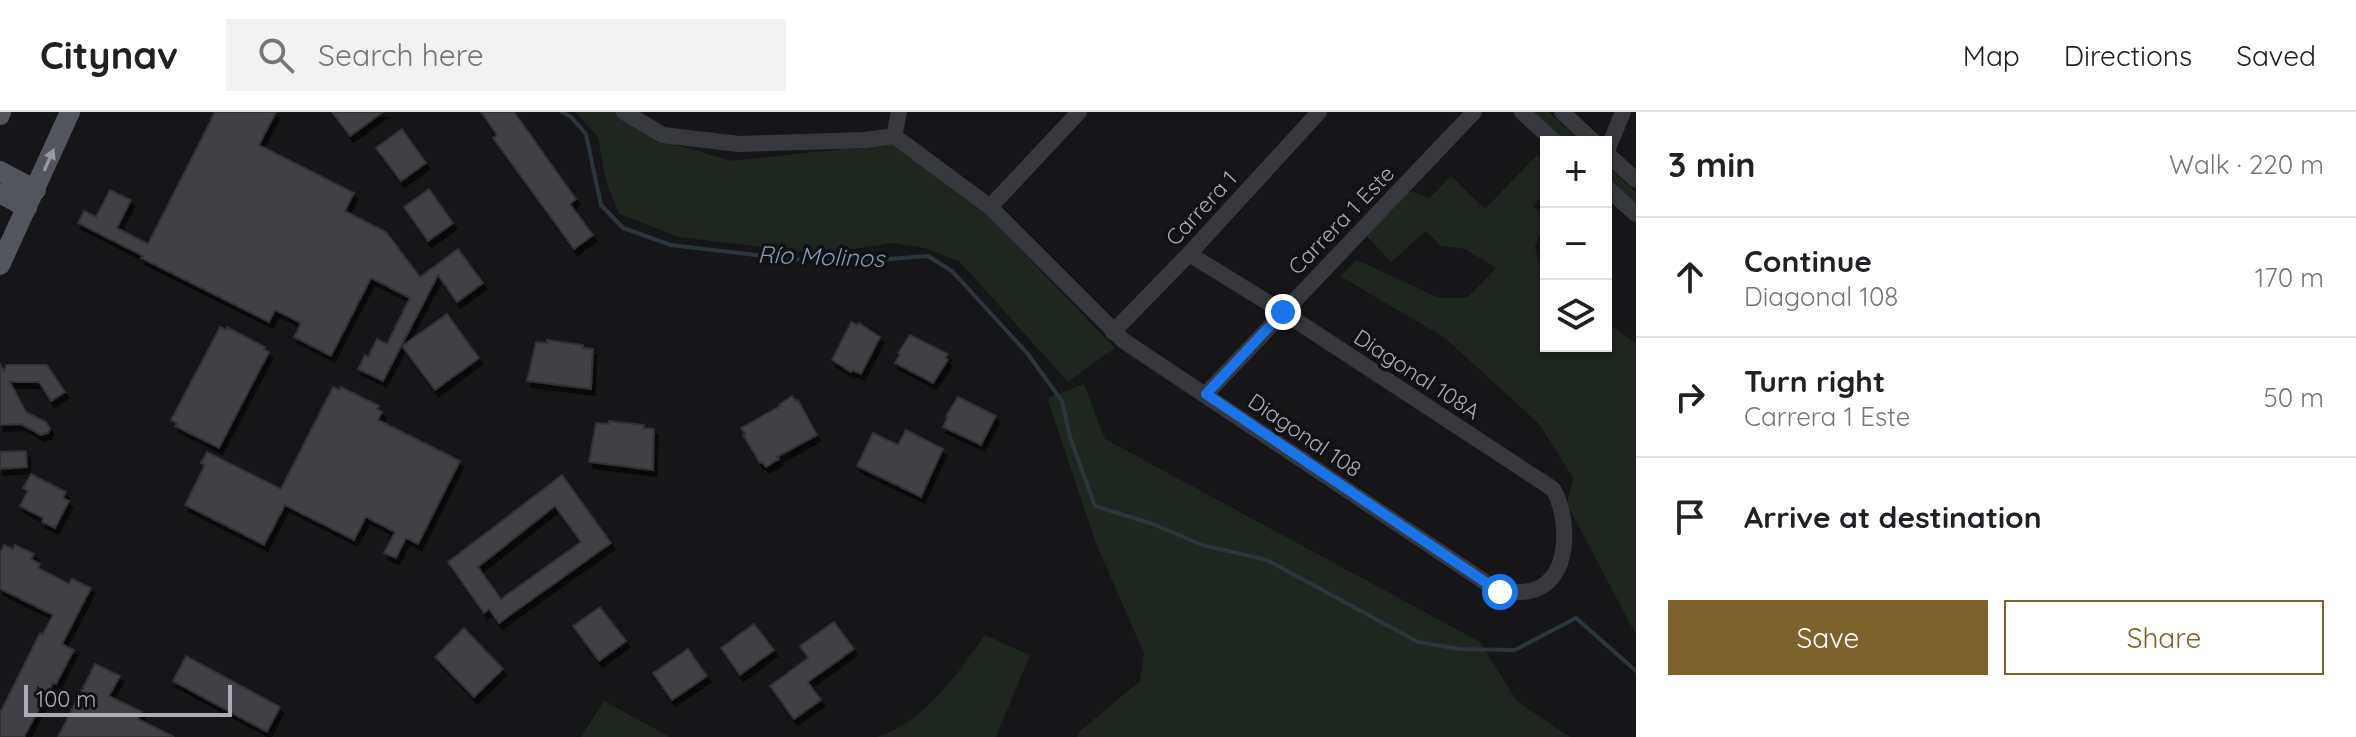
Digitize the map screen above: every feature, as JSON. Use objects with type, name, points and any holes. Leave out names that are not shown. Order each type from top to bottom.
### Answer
[{"type":"main road","points":[[0,265],[70,112]]},
{"type":"main road","points":[[0,171],[32,199]]},
{"type":"main road","points":[[0,193],[32,199]]},
{"type":"street","points":[[624,112],[663,135],[739,144],[865,140],[894,136],[899,112]]},
{"type":"street","points":[[990,207],[1079,112]]},
{"type":"street","name":"Carrera 1","points":[[1113,332],[1319,112]]},
{"type":"street","name":"Carrera 1 Este","points":[[1206,394],[1474,112]]},
{"type":"street","points":[[1522,112],[1548,136]]},
{"type":"street","points":[[1562,112],[1588,136]]},
{"type":"street","points":[[1612,139],[1623,112]]},
{"type":"street","name":"Diagonal 108","points":[[894,136],[990,207],[1113,332],[1500,592],[1526,592],[1544,585],[1559,566]]},
{"type":"street","points":[[1612,158],[1636,180]]},
{"type":"street","points":[[1612,192],[1636,214]]},
{"type":"street","name":"Diagonal 108A","points":[[1189,254],[1553,489],[1561,501],[1563,516],[1564,542],[1559,566]]},
{"type":"shaded area","points":[[575,112],[616,112],[663,141],[732,161],[896,143],[989,217],[1115,348],[1068,382],[960,262],[925,248],[892,243],[821,254],[679,237],[619,214],[606,181],[598,137]]},
{"type":"shaded area","points":[[1531,112],[1548,112],[1575,136],[1558,136]]},
{"type":"shaded area","points":[[1537,155],[1540,158],[1540,198],[1533,206],[1540,213],[1540,234],[1535,247],[1540,267],[1540,352],[1612,352],[1612,326],[1636,343],[1636,635],[1567,504],[1573,478],[1539,424],[1445,338],[1340,276],[1357,260],[1439,298],[1467,298],[1496,268],[1465,249],[1441,246],[1426,231],[1391,262],[1362,231],[1408,190],[1430,198],[1451,176],[1485,209]]},
{"type":"shaded area","points":[[1612,171],[1636,192],[1636,207],[1612,185]]},
{"type":"shaded area","points":[[1084,384],[1105,439],[1480,642],[1517,701],[1570,737],[1077,737],[1080,731],[1140,681],[1144,653],[1097,546],[1047,398]]},
{"type":"shaded area","points":[[985,635],[1030,655],[996,737],[877,737],[911,720],[939,695]]},
{"type":"shaded area","points":[[604,701],[670,737],[581,737]]},
{"type":"building","points":[[215,112],[276,112],[259,145],[354,193],[345,211],[386,232],[420,277],[458,249],[483,283],[457,302],[438,275],[383,381],[358,369],[377,339],[387,344],[410,298],[371,278],[331,356],[294,337],[301,323],[275,310],[269,322],[78,223],[84,211],[96,217],[110,190],[131,200],[117,228],[148,244]]},
{"type":"building","points":[[332,112],[383,112],[350,136]]},
{"type":"building","points":[[481,112],[514,112],[576,199],[570,204],[593,235],[574,249],[493,138],[497,135]]},
{"type":"building","points":[[402,129],[426,163],[401,181],[376,148]]},
{"type":"building","points":[[429,189],[453,223],[428,241],[404,207]]},
{"type":"building","points":[[447,314],[479,358],[435,390],[402,346]]},
{"type":"building","points":[[851,322],[859,323],[880,337],[861,374],[851,372],[832,360]]},
{"type":"building","points":[[220,327],[226,330],[227,327],[269,352],[219,448],[175,426],[177,423],[171,420]]},
{"type":"building","points":[[910,335],[948,354],[945,358],[948,360],[933,383],[895,363]]},
{"type":"building","points":[[547,340],[593,349],[591,389],[527,381],[536,342],[547,343]]},
{"type":"building","points":[[0,364],[4,371],[6,365],[47,365],[65,392],[51,401],[39,382],[10,382],[26,412],[46,422],[50,429],[48,433],[41,435],[21,424],[0,425]]},
{"type":"building","points":[[333,387],[340,390],[341,387],[379,406],[377,409],[382,412],[378,420],[460,461],[418,544],[406,538],[396,558],[384,553],[395,532],[366,517],[354,540],[285,505],[264,545],[185,505],[205,465],[201,463],[207,452],[281,489]]},
{"type":"building","points":[[792,396],[798,400],[817,435],[777,457],[779,459],[766,467],[760,463],[741,428]]},
{"type":"building","points":[[958,397],[996,416],[981,445],[943,427]]},
{"type":"building","points":[[609,421],[654,429],[653,470],[589,462],[596,423],[609,424]]},
{"type":"building","points":[[906,430],[943,449],[921,497],[857,466],[873,433],[898,445]]},
{"type":"building","points":[[26,451],[27,467],[0,469],[0,452]]},
{"type":"building","points":[[31,474],[66,492],[63,498],[69,501],[55,528],[20,506],[28,491],[23,488]]},
{"type":"building","points":[[562,475],[611,543],[499,623],[489,609],[484,613],[448,562]],"holes":[[[555,506],[581,542],[501,599],[478,567]]]},
{"type":"building","points":[[4,545],[13,549],[15,545],[34,554],[31,559],[40,564],[38,568],[69,584],[72,579],[91,588],[62,644],[74,650],[24,737],[0,737],[0,713],[40,633],[43,634],[53,615],[0,589],[0,553]]},
{"type":"building","points":[[600,607],[626,641],[599,661],[573,626]]},
{"type":"building","points":[[834,622],[854,649],[808,682],[821,700],[794,719],[770,686],[808,658],[800,646]]},
{"type":"building","points":[[754,624],[774,650],[740,675],[721,648]]},
{"type":"building","points":[[464,628],[503,669],[474,697],[435,657]]},
{"type":"building","points":[[688,649],[707,676],[672,700],[653,673]]},
{"type":"building","points":[[186,656],[280,707],[267,732],[173,681]]},
{"type":"building","points":[[95,664],[120,676],[109,696],[142,712],[138,719],[174,737],[58,737]]},
{"type":"waterway","name":"Río Molinos","points":[[562,112],[586,134],[601,205],[623,228],[671,245],[790,259],[850,262],[928,256],[952,271],[1027,353],[1062,401],[1070,437],[1095,506],[1153,524],[1202,545],[1267,560],[1418,642],[1460,649],[1515,650],[1576,618],[1636,671]]},
{"type":"route","points":[[1283,312],[1206,394],[1500,592]]}]
